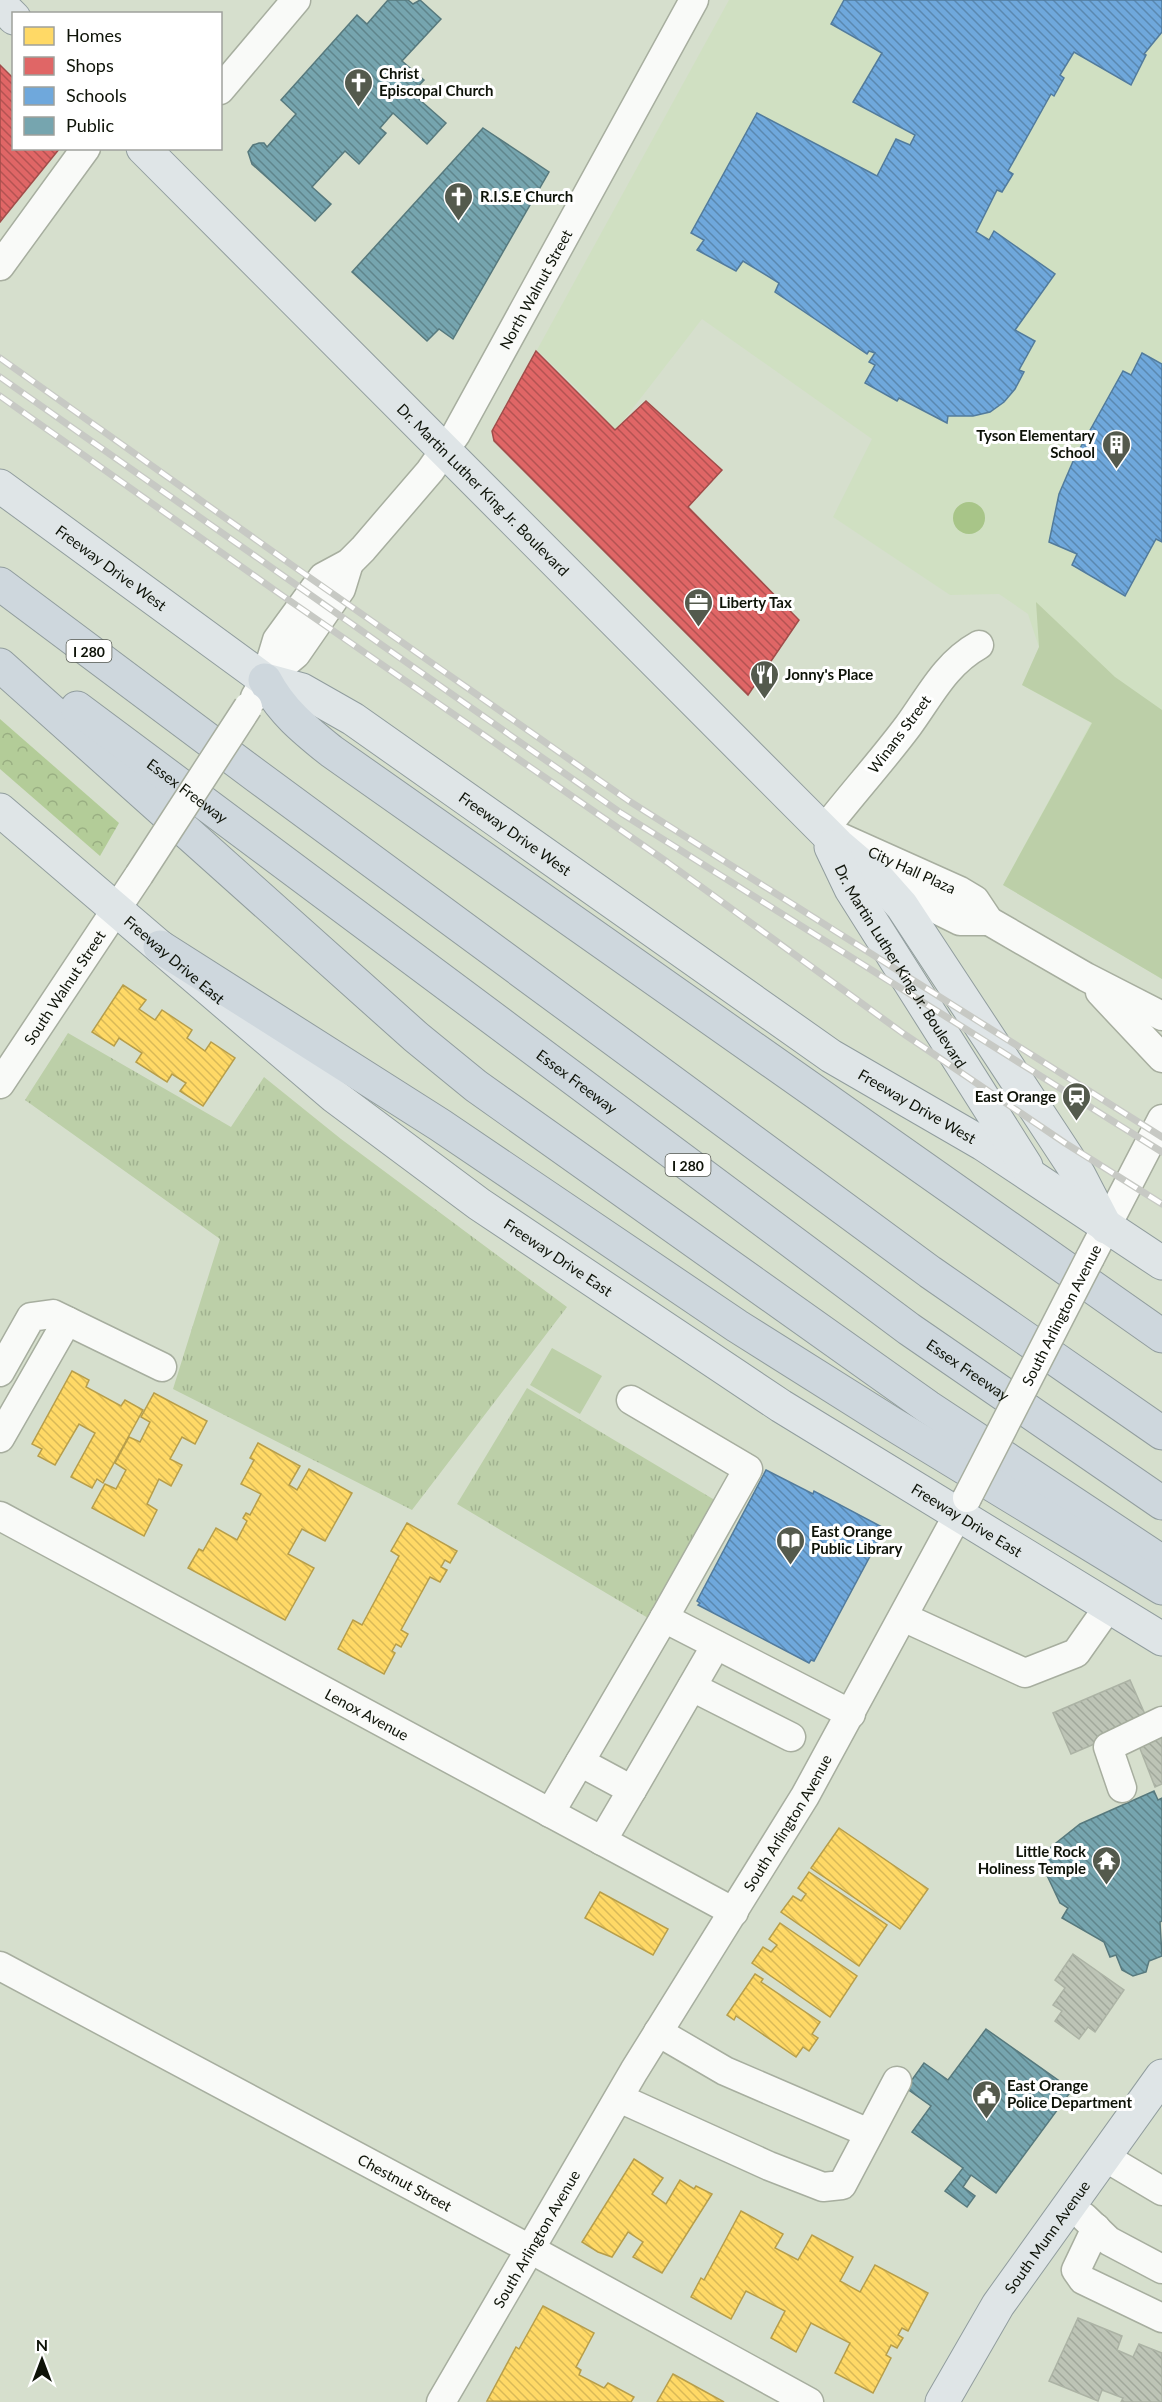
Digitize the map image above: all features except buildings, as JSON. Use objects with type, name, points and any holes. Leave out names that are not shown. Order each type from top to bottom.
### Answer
[{"type":"highway","name":"I 280","points":[[0,584],[930,1272],[1162,1433]]},
{"type":"highway","name":"Essex Freeway","points":[[0,650],[891,1316],[1162,1503]]},
{"type":"highway","points":[[0,665],[416,1037],[476,1086],[928,1407],[1162,1562]]},
{"type":"highway","points":[[257,694],[290,716],[332,751],[1162,1336]]},
{"type":"highway","points":[[160,947],[440,1125],[747,1332],[881,1417],[1162,1588]]},
{"type":"main road","points":[[0,4],[12,16]]},
{"type":"main road","name":"Dr. Martin Luther King Jr. Boulevard","points":[[158,154],[445,452],[855,861],[879,880],[902,906],[1079,1175],[1106,1227]]},
{"type":"main road","name":"Freeway Drive West","points":[[0,486],[257,694],[302,690],[352,719],[831,1056],[960,1129],[1035,1180]]},
{"type":"main road","name":"Freeway Drive East","points":[[0,810],[334,1096],[470,1197],[781,1406],[963,1507],[1162,1639]]},
{"type":"main road","name":"Dr. Martin Luther King Jr. Boulevard","points":[[824,830],[851,889],[1035,1180],[1162,1263]]},
{"type":"main road","name":"South Munn Avenue","points":[[942,2402],[992,2314],[1103,2156],[1156,2094]]},
{"type":"street","points":[[222,88],[296,0]]},
{"type":"street","name":"North Walnut Street","points":[[445,452],[694,0]]},
{"type":"street","points":[[0,266],[85,150]]},
{"type":"street","name":"South Walnut Street","points":[[0,1084],[257,694],[277,640],[323,577],[349,563],[445,452]]},
{"type":"street","name":"Winans Street","points":[[824,830],[907,727],[948,668],[979,645]]},
{"type":"street","name":"City Hall Plaza","points":[[824,830],[970,897],[975,900],[989,921],[1086,977],[1162,1016]]},
{"type":"street","name":"City Hall Plaza","points":[[879,880],[960,921],[989,921]]},
{"type":"street","name":"City Hall Plaza","points":[[1086,977],[1162,1059]]},
{"type":"street","name":"South Arlington Avenue","points":[[441,2402],[618,2098],[805,1796],[963,1507],[1162,1119]]},
{"type":"street","points":[[0,1372],[30,1317],[53,1314],[162,1367]]},
{"type":"street","points":[[0,1438],[67,1321]]},
{"type":"street","points":[[550,1813],[748,1469],[631,1400]]},
{"type":"street","name":"Lenox Avenue","points":[[0,1516],[734,1912]]},
{"type":"street","points":[[903,1617],[1025,1672],[1076,1653],[1109,1606]]},
{"type":"street","points":[[664,1618],[851,1713]]},
{"type":"street","points":[[603,1841],[716,1645]]},
{"type":"street","points":[[692,1687],[791,1737]]},
{"type":"street","points":[[1122,1788],[1108,1747],[1162,1721]]},
{"type":"street","points":[[580,1762],[632,1790]]},
{"type":"street","name":"Chestnut Street","points":[[0,1966],[530,2249],[809,2402]]},
{"type":"street","points":[[658,2032],[725,2071],[869,2133]]},
{"type":"street","points":[[618,2098],[768,2166],[823,2187],[842,2185],[897,2081]]},
{"type":"street","points":[[1103,2156],[1162,2191]]},
{"type":"street","points":[[1071,2202],[1109,2241],[1162,2269]]},
{"type":"street","points":[[1096,2228],[1076,2270],[1083,2280],[1162,2318]]},
{"type":"shaded area","points":[[729,0],[1162,0],[1162,979],[1003,885],[1091,723],[1022,685],[1039,647],[1028,614],[999,594],[950,595],[833,517],[872,439],[702,319],[616,430],[594,410],[596,407],[537,350]]},
{"type":"shaded area","points":[[969,502],[980,507],[985,518],[980,529],[969,534],[958,529],[953,518],[958,507]]},
{"type":"green space","points":[[1036,602],[1115,677],[1162,710],[1162,979],[1003,885],[1092,723],[1022,685],[1039,647]]},
{"type":"green space","points":[[0,719],[119,823],[100,856],[0,769]]},
{"type":"green space","points":[[68,1033],[231,1127],[264,1077],[341,1139],[567,1307],[412,1510],[173,1389],[220,1239],[25,1100]]},
{"type":"green space","points":[[552,1348],[602,1376],[580,1414],[530,1385]]},
{"type":"green space","points":[[527,1388],[718,1502],[648,1618],[457,1504]]},
{"type":"railway","points":[[0,358],[629,801],[1162,1137]]},
{"type":"railway","points":[[0,377],[621,813],[1162,1152]]},
{"type":"railway","points":[[0,396],[280,594],[667,862],[904,1034],[1065,1143],[1162,1204]]},
{"type":"place","name":"Christ Episcopal Church","points":[[358,108]]},
{"type":"place","name":"R.I.S.E Church","points":[[459,222]]},
{"type":"place","name":"Tyson Elementary School","points":[[1116,470]]},
{"type":"place","name":"Liberty Tax","points":[[698,628]]},
{"type":"place","name":"Jonny's Place","points":[[764,700]]},
{"type":"place","name":"East Orange","points":[[1077,1122]]},
{"type":"place","name":"East Orange Public Library","points":[[790,1566]]},
{"type":"place","name":"Little Rock Holiness Temple","points":[[1107,1886]]},
{"type":"place","name":"East Orange Police Department","points":[[986,2120]]}]
